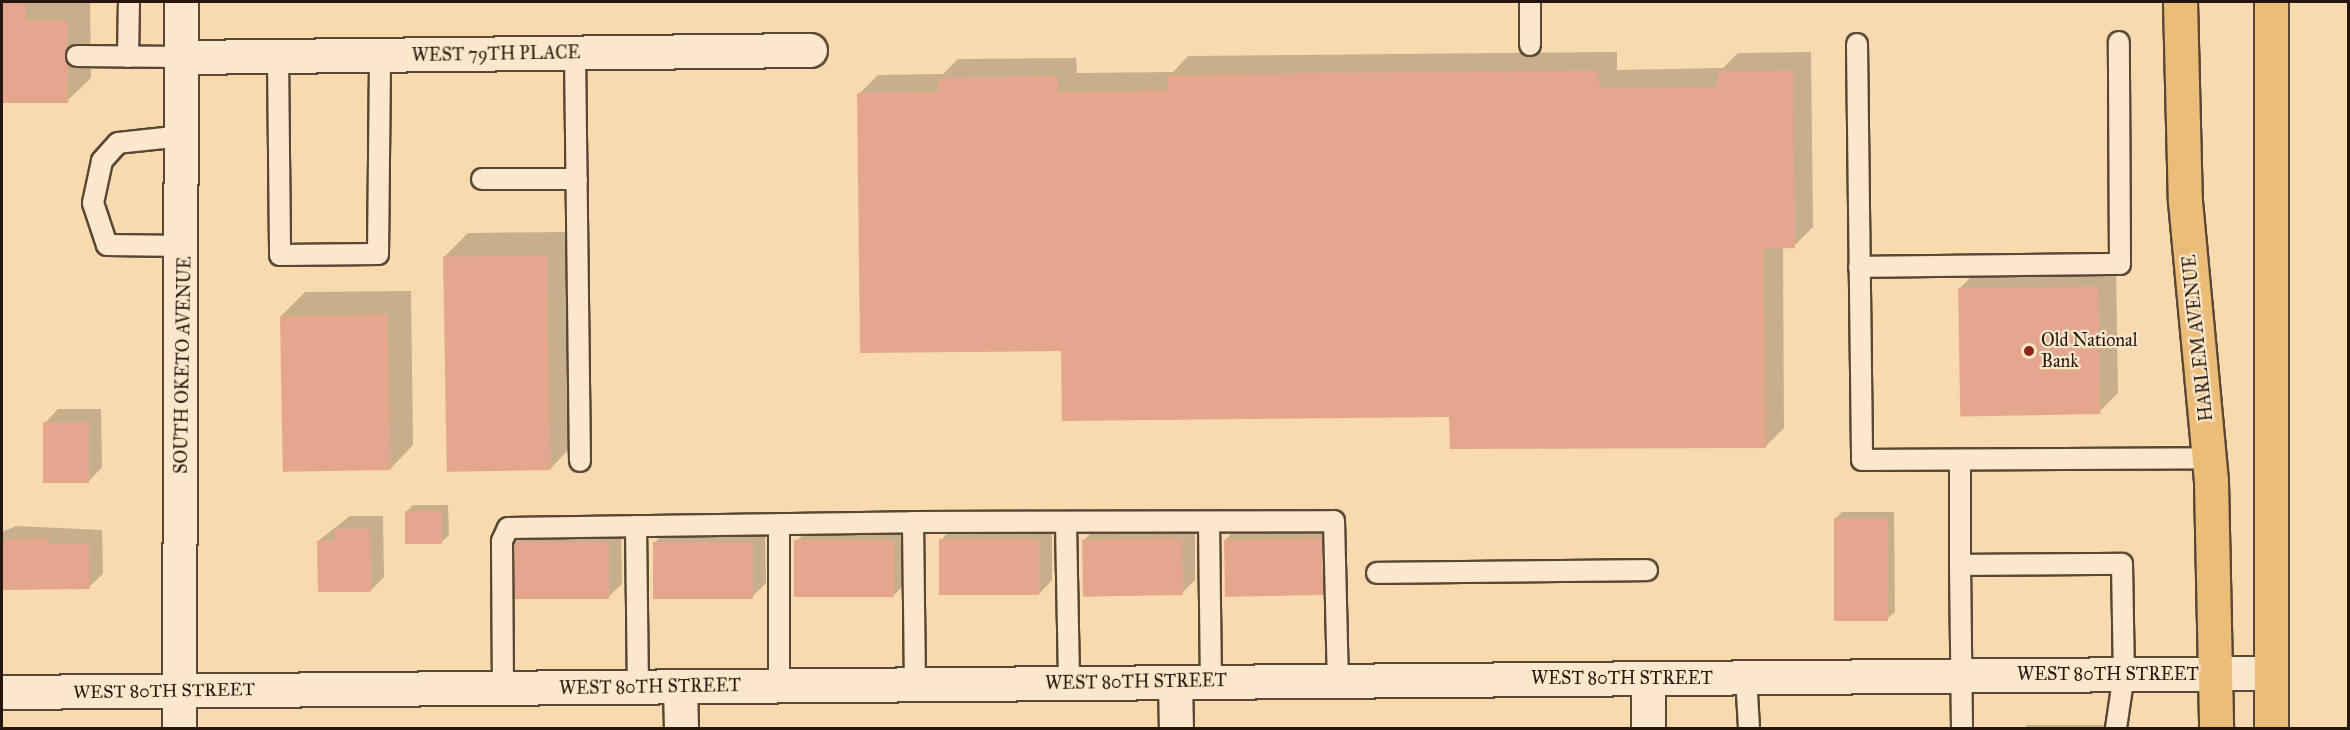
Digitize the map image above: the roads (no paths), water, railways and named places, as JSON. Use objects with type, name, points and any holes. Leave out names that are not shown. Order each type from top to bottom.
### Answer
[{"type":"main road","name":"HARLEM AVENUE","points":[[2180,2],[2185,201],[2209,458],[2216,729]]},
{"type":"main road","points":[[2271,2],[2271,729]]},
{"type":"street","name":"SOUTH OKETO AVENUE","points":[[179,729],[184,246],[181,2]]},
{"type":"street","name":"WEST 79TH PLACE","points":[[182,57],[810,50]]},
{"type":"street","name":"WEST 80TH STREET","points":[[2,692],[2271,673]]},
{"type":"street","points":[[1648,678],[1648,729]]},
{"type":"street","points":[[1175,682],[1176,729]]},
{"type":"street","points":[[680,687],[681,729]]},
{"type":"lane","points":[[128,57],[129,2]]},
{"type":"lane","points":[[1530,2],[1530,45]]},
{"type":"lane","points":[[1859,267],[2120,264],[2119,42]]},
{"type":"lane","points":[[1857,44],[1862,460],[2209,458]]},
{"type":"lane","points":[[575,53],[580,461]]},
{"type":"lane","points":[[278,56],[280,255],[378,254],[380,55]]},
{"type":"lane","points":[[77,56],[182,57]]},
{"type":"lane","points":[[183,136],[118,143],[102,161],[93,203],[107,245],[184,246]]},
{"type":"lane","points":[[483,179],[577,179]]},
{"type":"lane","points":[[1960,460],[1962,729]]},
{"type":"lane","points":[[503,688],[502,541],[508,528],[912,522],[1066,524],[1334,520],[1338,681]]},
{"type":"lane","points":[[912,522],[915,684]]},
{"type":"lane","points":[[1209,522],[1211,682]]},
{"type":"lane","points":[[779,524],[779,686]]},
{"type":"lane","points":[[1066,524],[1069,683]]},
{"type":"lane","points":[[636,526],[638,687]]},
{"type":"lane","points":[[1960,566],[2122,564],[2124,674],[2116,729]]},
{"type":"lane","points":[[1377,573],[1647,570]]},
{"type":"lane","points":[[1746,677],[1749,729]]},
{"type":"place","name":"Old National Bank","points":[[2029,351]]}]
